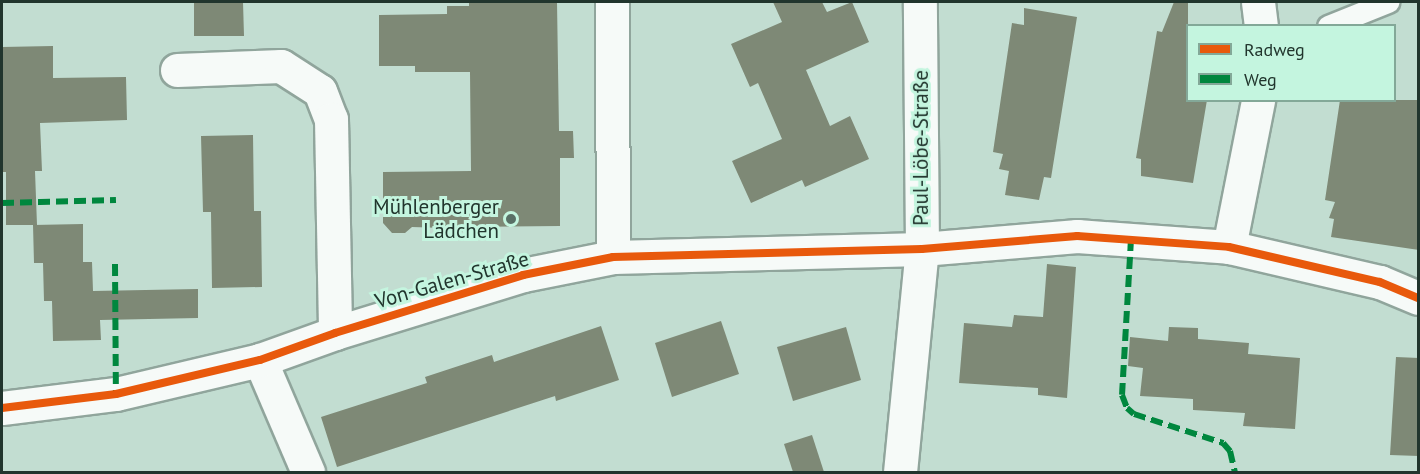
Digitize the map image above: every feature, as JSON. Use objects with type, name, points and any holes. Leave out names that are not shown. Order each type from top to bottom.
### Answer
[{"type":"street","points":[[612,2],[613,257]]},
{"type":"street","name":"Paul-Löbe-Straße","points":[[900,472],[922,249],[920,2]]},
{"type":"street","points":[[1258,2],[1261,24]]},
{"type":"street","points":[[177,70],[281,66],[320,91],[331,119],[334,333]]},
{"type":"street","points":[[1229,247],[1258,102]]},
{"type":"street","name":"Von-Galen-Straße","points":[[2,408],[116,394],[260,360],[334,333],[523,275],[613,257],[922,249],[1077,236],[1229,247],[1380,282],[1419,298]]},
{"type":"street","points":[[260,360],[308,472]]},
{"type":"lane","points":[[1333,24],[1388,2]]},
{"type":"building","points":[[194,2],[243,2],[244,36],[194,36]]},
{"type":"building","points":[[469,2],[557,2],[559,131],[573,131],[574,158],[560,158],[560,226],[468,227],[463,232],[449,233],[444,228],[412,227],[405,233],[392,233],[383,223],[383,172],[471,171],[470,72],[415,72],[415,66],[379,66],[379,15],[447,14],[447,6],[469,6]]},
{"type":"building","points":[[773,2],[822,2],[827,12],[852,2],[869,42],[806,70],[830,126],[850,116],[869,159],[805,187],[802,180],[751,203],[732,161],[782,139],[758,83],[750,87],[731,44],[782,22]]},
{"type":"building","points":[[1174,2],[1188,2],[1186,102],[1207,102],[1193,183],[1141,176],[1141,159],[1136,158],[1157,31],[1162,32]]},
{"type":"building","points":[[1024,8],[1077,17],[1051,178],[1044,177],[1039,200],[1005,195],[1009,171],[999,169],[1003,154],[993,152],[1012,23],[1024,25]]},
{"type":"building","points":[[53,46],[53,78],[126,77],[127,120],[40,123],[42,171],[35,171],[37,225],[6,225],[6,172],[2,172],[2,47]]},
{"type":"building","points":[[1419,100],[1419,250],[1331,237],[1334,219],[1329,218],[1335,202],[1325,200],[1340,102]]},
{"type":"building","points":[[253,135],[254,211],[261,211],[262,287],[212,288],[211,212],[203,212],[201,136]]},
{"type":"building","points":[[83,224],[83,262],[92,262],[93,291],[198,289],[198,318],[100,320],[101,340],[53,341],[52,301],[44,301],[43,263],[34,263],[33,225]]},
{"type":"building","points":[[1047,264],[1076,267],[1067,398],[1038,395],[1038,388],[959,383],[964,323],[1012,327],[1014,315],[1043,317]]},
{"type":"building","points":[[721,321],[739,374],[672,397],[655,343]]},
{"type":"building","points":[[601,326],[619,380],[556,401],[555,396],[337,467],[321,417],[427,383],[425,377],[492,355],[494,362]]},
{"type":"building","points":[[846,327],[861,380],[793,401],[777,347]]},
{"type":"building","points":[[1169,327],[1198,328],[1198,339],[1249,343],[1248,354],[1300,358],[1295,429],[1243,426],[1245,413],[1193,410],[1193,399],[1140,396],[1143,368],[1128,366],[1130,337],[1168,341]]},
{"type":"building","points":[[1396,357],[1419,358],[1419,456],[1390,455]]},
{"type":"building","points":[[812,435],[824,472],[793,472],[784,444]]},
{"type":"marked path","points":[[2,203],[116,200]]},
{"type":"marked path","points":[[1131,239],[1122,395],[1127,408],[1134,414],[1223,443],[1230,451],[1235,472]]},
{"type":"marked path","points":[[115,264],[116,394]]},
{"type":"cycle path","points":[[2,408],[116,394],[260,360],[335,333],[523,275],[613,257],[922,249],[1077,236],[1229,247],[1380,282],[1418,298]]},
{"type":"place","name":"Mühlenberger Lädchen","points":[[511,219]]}]
